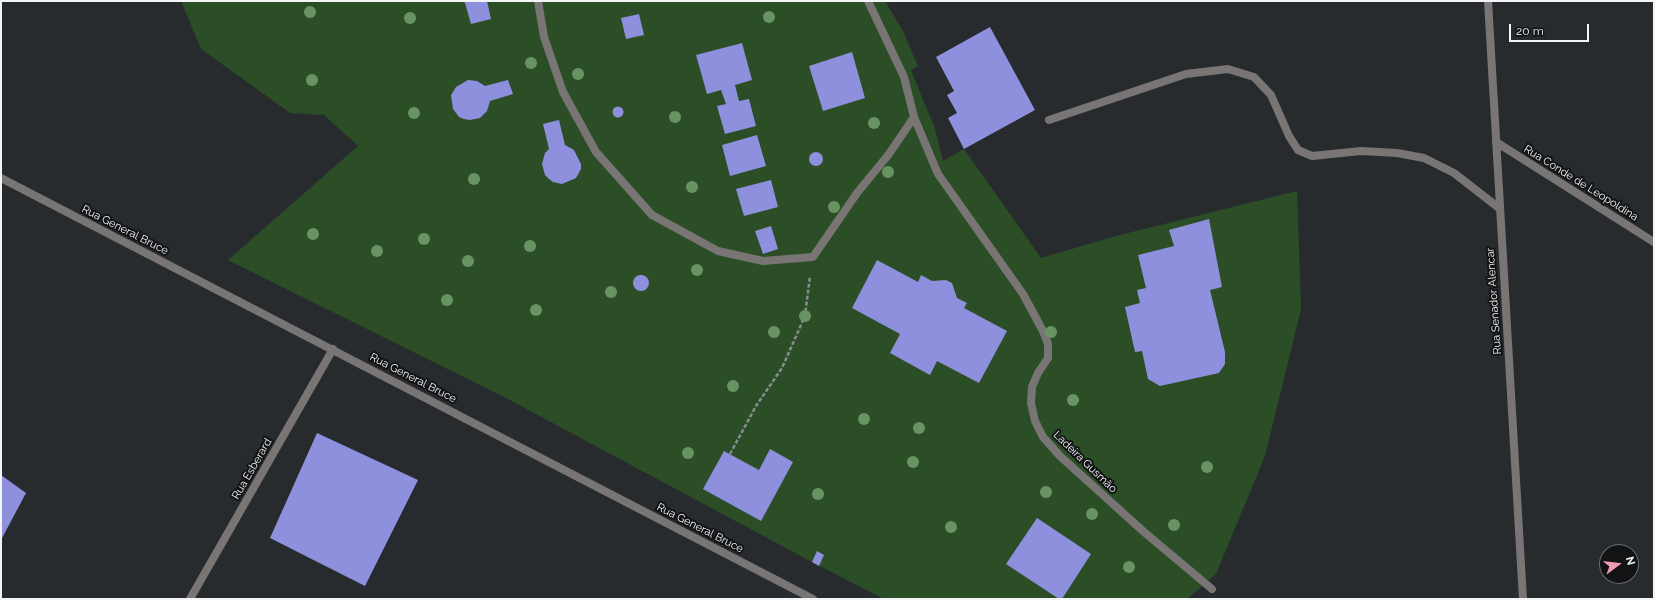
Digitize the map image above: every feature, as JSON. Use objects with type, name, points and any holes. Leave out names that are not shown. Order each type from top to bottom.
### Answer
[{"type":"street","points":[[538,1],[544,37],[562,92],[596,152],[652,214],[718,251],[763,261],[813,257],[857,193],[889,154],[914,117]]},
{"type":"street","name":"Ladeira Gusmão","points":[[868,1],[904,77],[914,117],[938,174],[1023,294],[1043,331],[1048,344],[1048,358],[1038,373],[1032,387],[1031,403],[1035,421],[1043,437],[1060,456],[1144,532],[1212,589]]},
{"type":"street","name":"Rua Senador Alencar","points":[[1488,1],[1523,599]]},
{"type":"street","points":[[1049,120],[1186,74],[1228,69],[1254,77],[1272,95],[1289,136],[1298,150],[1312,156],[1361,151],[1397,153],[1424,158],[1454,173],[1499,208]]},
{"type":"street","name":"Rua Conde de Leopoldina","points":[[1496,142],[1654,242]]},
{"type":"street","name":"Rua General Bruce","points":[[1,178],[814,599]]},
{"type":"street","name":"Rua Esberard","points":[[190,599],[333,349]]},
{"type":"path","points":[[730,454],[756,406],[782,368],[805,316],[813,257]]},
{"type":"green space","points":[[181,1],[885,1],[903,31],[918,66],[911,70],[935,129],[943,161],[964,149],[1041,258],[1116,236],[1297,191],[1301,309],[1265,456],[1216,574],[1187,599],[884,599],[506,398],[228,260],[358,146],[324,115],[290,113],[201,49]]},
{"type":"building","points":[[462,1],[487,1],[491,19],[471,24],[465,3]]},
{"type":"building","points":[[639,14],[644,35],[626,39],[621,18]]},
{"type":"building","points":[[990,27],[1035,110],[964,149],[948,118],[957,113],[947,95],[954,91],[936,57]]},
{"type":"building","points":[[742,43],[752,80],[735,85],[739,101],[749,99],[756,126],[725,134],[717,106],[726,104],[721,90],[707,94],[696,55]]},
{"type":"building","points":[[852,52],[865,98],[823,111],[809,66]]},
{"type":"building","points":[[468,80],[477,81],[485,86],[508,80],[513,94],[490,101],[487,111],[480,118],[470,120],[464,119],[459,117],[453,109],[451,95],[456,87]]},
{"type":"building","points":[[618,106],[622,108],[624,112],[622,116],[618,118],[614,116],[612,112],[614,108]]},
{"type":"building","points":[[559,120],[565,145],[574,150],[581,164],[581,169],[576,178],[562,184],[553,182],[545,175],[542,164],[545,153],[549,149],[543,124]]},
{"type":"building","points":[[757,135],[766,166],[730,176],[722,145]]},
{"type":"building","points":[[813,152],[819,152],[823,156],[823,162],[819,166],[813,166],[809,162],[809,156]]},
{"type":"building","points":[[771,180],[778,207],[744,216],[736,189]]},
{"type":"building","points":[[1209,219],[1222,287],[1210,290],[1225,352],[1225,364],[1219,373],[1160,386],[1148,379],[1142,351],[1135,352],[1125,307],[1140,303],[1137,290],[1146,288],[1138,255],[1174,246],[1169,230]]},
{"type":"building","points":[[771,226],[778,249],[763,254],[755,231]]},
{"type":"building","points":[[877,260],[918,282],[921,275],[932,281],[946,280],[952,283],[957,298],[967,303],[964,308],[1007,331],[979,383],[937,361],[930,375],[890,353],[900,334],[852,308]]},
{"type":"building","points":[[641,275],[647,277],[649,283],[647,289],[641,291],[635,289],[633,283],[635,277]]},
{"type":"building","points":[[317,433],[418,480],[365,586],[270,538]]},
{"type":"building","points":[[770,449],[793,462],[761,521],[703,489],[724,451],[759,470]]},
{"type":"building","points":[[1,475],[26,493],[1,540]]},
{"type":"building","points":[[1037,518],[1091,554],[1062,599],[1059,599],[1006,564]]},
{"type":"building","points":[[817,551],[824,555],[819,566],[812,562]]}]
